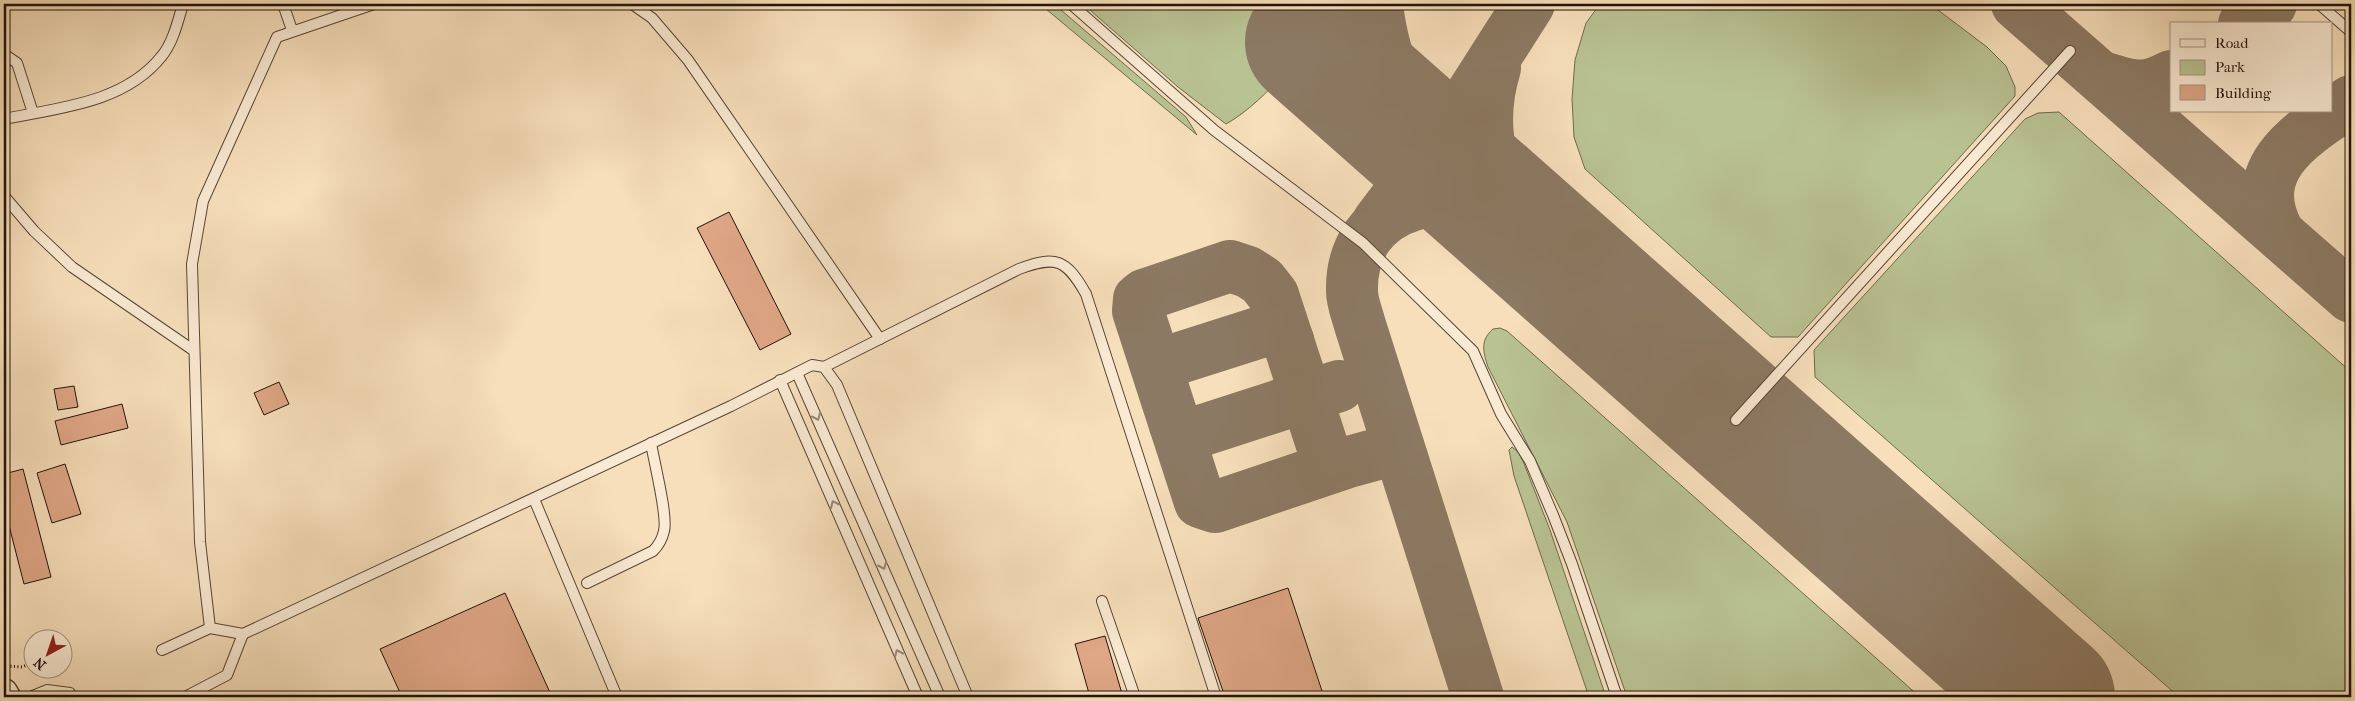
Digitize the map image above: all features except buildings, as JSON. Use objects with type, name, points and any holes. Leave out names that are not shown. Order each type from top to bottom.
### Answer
[{"type":"street","points":[[4,692],[7,697]]},
{"type":"lane","points":[[4,119],[93,100],[143,76],[162,56],[178,22],[183,4]]},
{"type":"lane","points":[[283,4],[292,30]]},
{"type":"lane","points":[[210,628],[200,542],[193,350],[192,264],[203,201],[277,37],[292,30],[374,4]]},
{"type":"lane","points":[[632,4],[652,18],[688,60],[880,339]]},
{"type":"lane","points":[[1071,4],[1214,130],[1363,243],[1473,352],[1501,414],[1530,461],[1553,515],[1572,564],[1617,697]]},
{"type":"lane","points":[[2319,4],[2351,32]]},
{"type":"lane","points":[[1736,420],[2070,51]]},
{"type":"lane","points":[[4,54],[18,63],[33,113]]},
{"type":"lane","points":[[4,196],[34,231],[72,267],[193,350]]},
{"type":"lane","points":[[162,650],[210,628],[243,634],[731,406],[812,365],[824,367],[1019,269],[1043,260],[1061,262],[1076,278],[1086,294],[1216,697]]},
{"type":"lane","points":[[824,367],[837,384],[968,697]]},
{"type":"lane","points":[[797,372],[940,697]]},
{"type":"lane","points":[[780,380],[918,697]]},
{"type":"lane","points":[[587,583],[653,551],[661,543],[665,529],[664,514],[650,443]]},
{"type":"lane","points":[[534,499],[618,697]]},
{"type":"lane","points":[[1102,601],[1135,697]]},
{"type":"lane","points":[[185,697],[227,675],[243,634]]},
{"type":"lane","points":[[30,697],[47,690],[71,693]]},
{"type":"path","points":[[4,659],[8,666],[22,667]]},
{"type":"green space","points":[[1040,4],[1054,4],[1186,117],[1197,135]]},
{"type":"green space","points":[[1083,4],[1341,5],[1273,86],[1242,114],[1226,124],[1178,87]]},
{"type":"green space","points":[[1600,4],[1930,4],[1987,47],[2006,66],[2015,87],[2015,96],[1798,337],[1771,337],[1585,169],[1574,137],[1572,99],[1575,60],[1586,23]]},
{"type":"green space","points":[[2136,4],[2171,4],[2154,8]]},
{"type":"green space","points":[[2059,112],[2351,372],[2351,697],[2179,697],[1815,377],[1814,350],[2025,119],[2038,113]]},
{"type":"green space","points":[[1500,328],[1507,331],[1920,697],[1627,697],[1567,522],[1488,367],[1484,342],[1493,329]]},
{"type":"green space","points":[[1512,447],[1518,452],[1523,461],[1550,530],[1606,697],[1589,697],[1514,476],[1509,450]]},
{"type":"taxiway","points":[[1377,4],[1386,51],[1402,92],[1425,130],[1454,168]]},
{"type":"taxiway","points":[[1378,222],[1455,120],[1529,4]]},
{"type":"taxiway","points":[[2017,4],[2351,297]]},
{"type":"taxiway","points":[[2247,22],[2271,4]]},
{"type":"taxiway","points":[[1495,68],[1489,91],[1487,114],[1491,156],[1507,196],[1518,216],[1532,235]]},
{"type":"taxiway","points":[[2102,77],[2129,85],[2145,85],[2153,84],[2170,76]]},
{"type":"taxiway","points":[[2278,232],[2269,209],[2268,188],[2274,170],[2284,154],[2298,139],[2351,101]]},
{"type":"taxiway","points":[[1478,697],[1356,312],[1352,295],[1353,276],[1360,248],[1376,226],[1399,210],[1428,201],[1458,200],[1481,207],[1504,219],[1532,238]]},
{"type":"taxiway","points":[[1345,463],[1333,460],[1324,451],[1273,295],[1262,281],[1248,272],[1230,266],[1144,295],[1139,299],[1138,311],[1200,502],[1215,507],[1345,463],[1385,452],[1392,452],[1402,458]]},
{"type":"taxiway","points":[[1161,380],[1162,368],[1173,360],[1269,329],[1281,331],[1288,340]]},
{"type":"taxiway","points":[[1175,425],[1180,431],[1191,434],[1339,386]]},
{"type":"runway","points":[[1310,42],[2050,697]]}]
